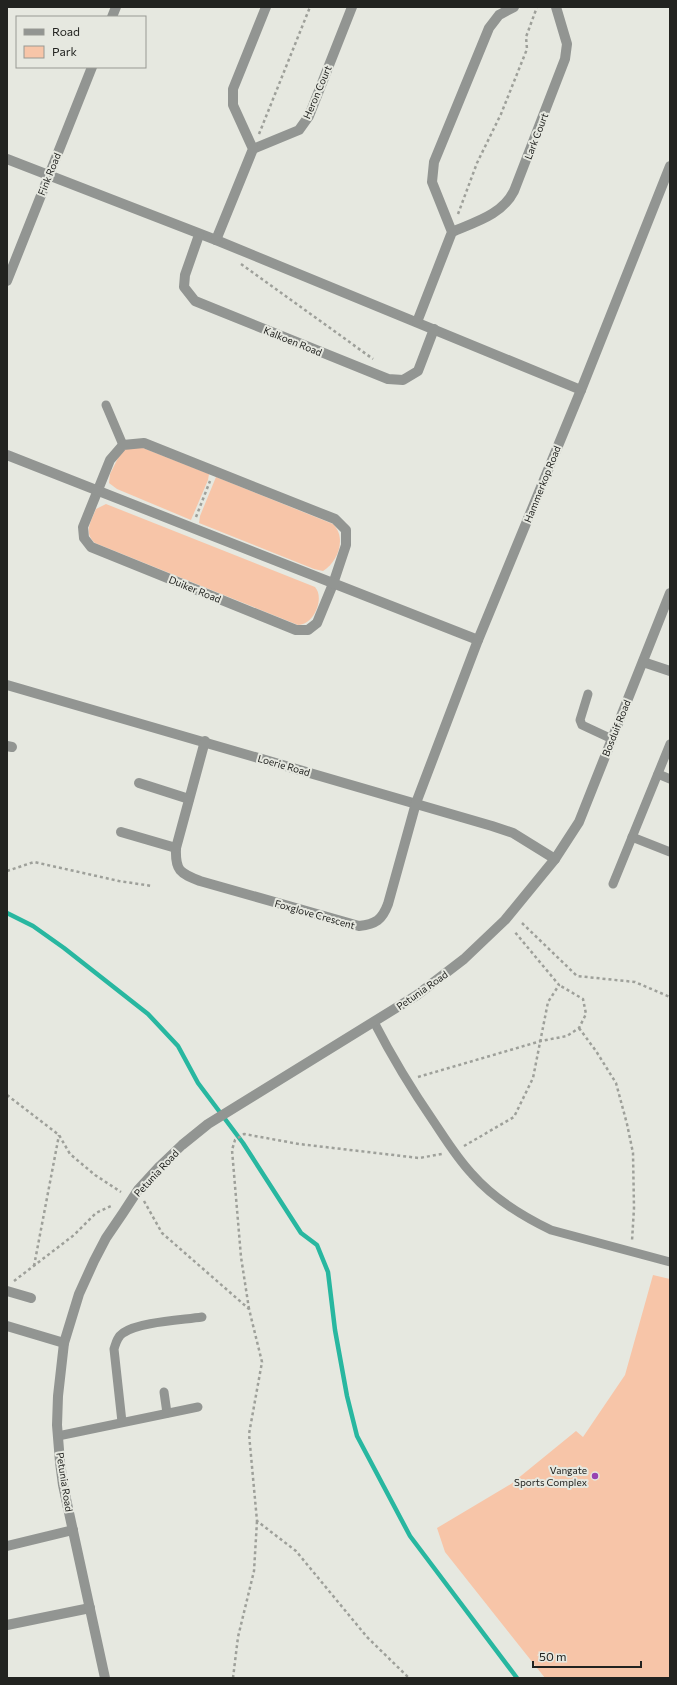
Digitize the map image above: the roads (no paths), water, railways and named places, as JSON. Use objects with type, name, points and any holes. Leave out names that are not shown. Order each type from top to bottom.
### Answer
[{"type":"street","points":[[216,240],[253,149],[233,105],[233,89],[266,7]]},
{"type":"street","name":"Heron Court","points":[[253,149],[299,130],[309,116],[352,7]]},
{"type":"street","points":[[417,322],[452,232],[432,182],[434,162],[489,28],[499,16],[514,7]]},
{"type":"street","name":"Lark Court","points":[[452,232],[494,213],[508,202],[514,191],[565,59],[567,44],[556,7]]},
{"type":"street","name":"Fink Road","points":[[7,281],[92,68]]},
{"type":"street","points":[[7,159],[199,235],[216,240],[581,390]]},
{"type":"street","name":"Hammerkop Road","points":[[416,803],[478,640],[668,180],[670,166]]},
{"type":"street","name":"Kalkoen Road","points":[[199,235],[185,275],[184,287],[195,301],[388,379],[403,380],[418,371],[434,329]]},
{"type":"street","name":"Duiker Road","points":[[144,443],[335,519],[346,530],[346,546],[333,584],[317,623],[308,630],[296,630],[91,547],[84,538],[83,527],[98,489],[110,460],[123,445],[144,443]]},
{"type":"street","points":[[7,455],[98,489],[333,584],[478,640]]},
{"type":"street","name":"Bosduif Road","points":[[555,859],[579,822],[670,593]]},
{"type":"street","points":[[643,662],[670,671]]},
{"type":"street","name":"Loerie Road","points":[[7,685],[416,803],[513,833],[555,859]]},
{"type":"street","name":"Foxglove Crescent","points":[[205,742],[176,848],[176,862],[180,871],[187,876],[359,926],[372,924],[385,912],[416,803]]},
{"type":"street","points":[[139,782],[189,800]]},
{"type":"street","points":[[121,832],[176,848]]},
{"type":"street","name":"Petunia Road","points":[[105,1678],[64,1485],[58,1436],[58,1396],[64,1343],[79,1294],[106,1238],[138,1190],[182,1145],[208,1124],[244,1101],[417,995],[464,960],[505,920],[555,859]]},
{"type":"street","points":[[10,1286],[31,1298]]},
{"type":"street","points":[[7,1326],[64,1343]]},
{"type":"street","points":[[7,1546],[73,1530]]},
{"type":"street","points":[[7,1625],[90,1608]]},
{"type":"lane","points":[[106,405],[123,445]]},
{"type":"lane","points":[[588,694],[580,723],[612,739]]},
{"type":"lane","points":[[613,884],[670,744]]},
{"type":"lane","points":[[658,774],[670,779]]},
{"type":"lane","points":[[632,838],[670,852]]},
{"type":"lane","points":[[374,1022],[406,1080],[454,1151],[472,1174],[492,1193],[534,1222],[551,1230],[670,1262]]},
{"type":"lane","points":[[122,1422],[114,1349],[116,1341],[121,1334],[130,1328],[154,1323],[202,1317]]},
{"type":"lane","points":[[164,1392],[167,1413]]},
{"type":"lane","points":[[58,1436],[198,1407]]},
{"type":"waterway","points":[[7,913],[33,926],[64,948],[148,1014],[178,1046],[198,1083],[243,1143],[301,1233],[317,1245],[328,1272],[335,1330],[347,1396],[357,1436],[410,1536],[517,1678]]},
{"type":"place","name":"Vangate Sports Complex","points":[[595,1476]]}]
